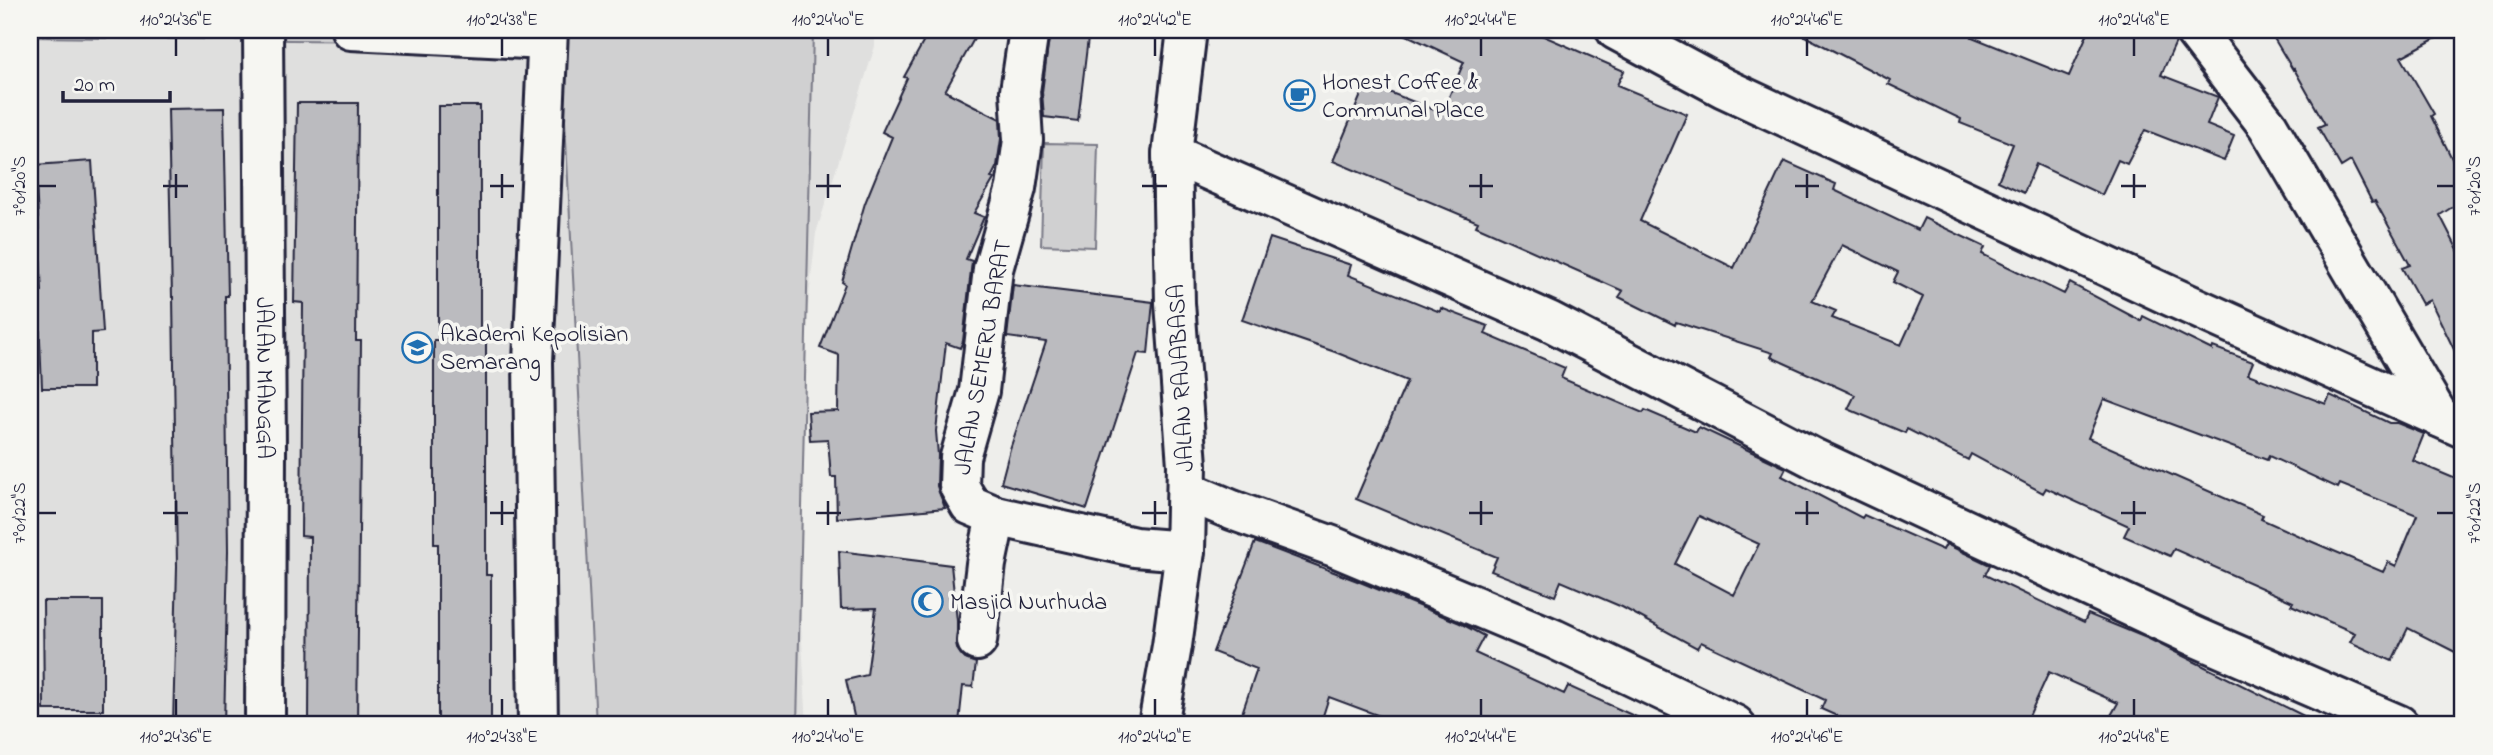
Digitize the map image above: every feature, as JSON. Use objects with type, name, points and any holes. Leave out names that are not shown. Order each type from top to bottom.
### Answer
[{"type":"street","name":"JALAN MANGGA","points":[[263,30],[265,725]]},
{"type":"street","points":[[351,30],[547,35],[533,362],[538,725]]},
{"type":"street","name":"JALAN SEMERU BARAT","points":[[1028,30],[1020,91],[1023,140],[1016,188],[993,269],[979,391],[960,457],[959,486],[970,505],[996,516],[1135,547],[1185,551]]},
{"type":"street","name":"JALAN RAJABASA","points":[[1158,725],[1185,551],[1186,491],[1175,303],[1172,154],[1187,30]]},
{"type":"street","points":[[1616,30],[1724,89],[2451,423]]},
{"type":"street","points":[[2194,30],[2268,125],[2451,423]]},
{"type":"street","points":[[1172,154],[1549,321],[1815,459],[2196,637],[2399,725]]},
{"type":"street","points":[[1186,491],[1332,547],[1554,639],[1735,725]]},
{"type":"street","points":[[977,641],[986,564],[996,516]]},
{"type":"shaded area","name":"Akademi Kepolisian Semarang","points":[[30,30],[875,30],[875,46],[816,233],[791,462],[807,725],[30,725]]},
{"type":"shaded area","points":[[30,30],[813,30],[797,725],[596,725],[561,43],[30,37]]},
{"type":"shaded area","points":[[1044,143],[1098,144],[1095,247],[1041,245]]},
{"type":"building","points":[[930,30],[979,30],[945,91],[1000,119],[1001,139],[997,166],[991,178],[994,179],[974,213],[984,217],[966,259],[972,261],[963,341],[960,348],[946,343],[936,431],[937,486],[945,508],[837,518],[836,477],[831,477],[828,439],[810,440],[808,412],[838,411],[839,355],[820,348],[845,284],[842,282],[865,203],[892,137],[882,132],[907,78],[904,77]]},
{"type":"building","points":[[1050,30],[1089,30],[1078,121],[1044,117],[1042,92]]},
{"type":"building","points":[[1396,30],[1530,30],[1624,71],[1617,85],[1687,114],[1640,221],[1734,268],[1784,161],[1836,184],[1834,190],[1918,230],[1924,218],[1985,247],[1982,254],[2064,294],[2070,283],[2141,321],[2143,316],[2212,350],[2213,347],[2253,362],[2248,374],[2326,404],[2330,395],[2389,423],[2397,423],[2424,434],[2413,461],[2463,482],[2463,656],[2408,628],[2392,661],[2350,642],[2355,633],[2291,605],[2293,602],[2174,549],[2170,556],[2124,536],[2129,526],[2046,488],[2043,493],[1971,454],[1968,460],[1907,429],[1905,433],[1848,409],[1855,395],[1771,357],[1773,353],[1676,322],[1675,325],[1619,297],[1623,291],[1476,226],[1478,222],[1333,161],[1366,83],[1442,113],[1464,62]],"holes":[[[1842,245],[1898,272],[1893,282],[1923,297],[1901,345],[1832,318],[1836,311],[1812,301]],[[2104,399],[2267,460],[2269,456],[2338,488],[2340,484],[2417,515],[2396,566],[2388,562],[2383,572],[2261,519],[2263,515],[2088,438]]]},
{"type":"building","points":[[1793,30],[1976,30],[1972,37],[2069,76],[2089,30],[2173,30],[2176,42],[2161,75],[2218,97],[2207,125],[2234,136],[2224,161],[2145,130],[2127,164],[2118,160],[2102,195],[2036,164],[2024,193],[1998,181],[2013,144],[1960,123],[1961,119],[1888,84],[1890,80]]},
{"type":"building","points":[[2269,30],[2451,30],[2401,57],[2434,114],[2431,116],[2463,181],[2463,200],[2440,215],[2463,260],[2463,368],[2430,300],[2422,304],[2402,268],[2410,265],[2375,201],[2372,202],[2351,161],[2341,167],[2318,127],[2325,124]]},
{"type":"building","points":[[297,103],[358,103],[356,341],[361,341],[357,725],[309,725],[310,537],[301,536],[303,303],[294,302]]},
{"type":"building","points":[[438,106],[480,106],[480,340],[486,340],[486,575],[491,575],[491,725],[438,725],[438,544],[434,544],[434,340],[438,340]]},
{"type":"building","points":[[224,108],[228,296],[225,296],[228,551],[224,725],[173,725],[177,567],[168,109]]},
{"type":"building","points":[[92,161],[103,332],[92,333],[92,388],[42,388],[38,291],[42,291],[35,165]]},
{"type":"building","points":[[1270,238],[1351,265],[1348,275],[1440,312],[1441,308],[1488,326],[1485,334],[1565,368],[1561,378],[1696,432],[1699,427],[1786,468],[1782,476],[1862,518],[1864,515],[1943,550],[1946,544],[1990,565],[1985,575],[2084,622],[2088,614],[2149,639],[2322,725],[2128,725],[2110,717],[2118,703],[2049,672],[2025,725],[1857,725],[1821,709],[1825,700],[1701,642],[1697,648],[1622,607],[1561,581],[1555,596],[1491,571],[1497,557],[1356,499],[1407,381],[1335,352],[1242,320]],"holes":[[[1699,516],[1759,544],[1734,595],[1675,564]]]},
{"type":"building","points":[[1013,285],[1153,302],[1148,354],[1138,353],[1087,509],[1001,483],[1046,342],[1007,337]]},
{"type":"building","points":[[1255,542],[1460,623],[1484,636],[1475,653],[1564,694],[1568,686],[1654,725],[1404,725],[1329,697],[1320,725],[1238,725],[1257,669],[1213,652]]},
{"type":"building","points":[[839,551],[951,565],[957,649],[965,659],[976,663],[973,687],[963,686],[959,723],[902,718],[870,725],[856,725],[846,680],[867,675],[876,608],[841,609]]},
{"type":"building","points":[[43,601],[103,601],[103,710],[44,710]]},
{"type":"place","name":"Honest Coffee & Communal Place","points":[[1299,95]]},
{"type":"place","name":"Akademi Kepolisian Semarang","points":[[417,347]]},
{"type":"place","name":"Masjid Nurhuda","points":[[927,601]]}]
